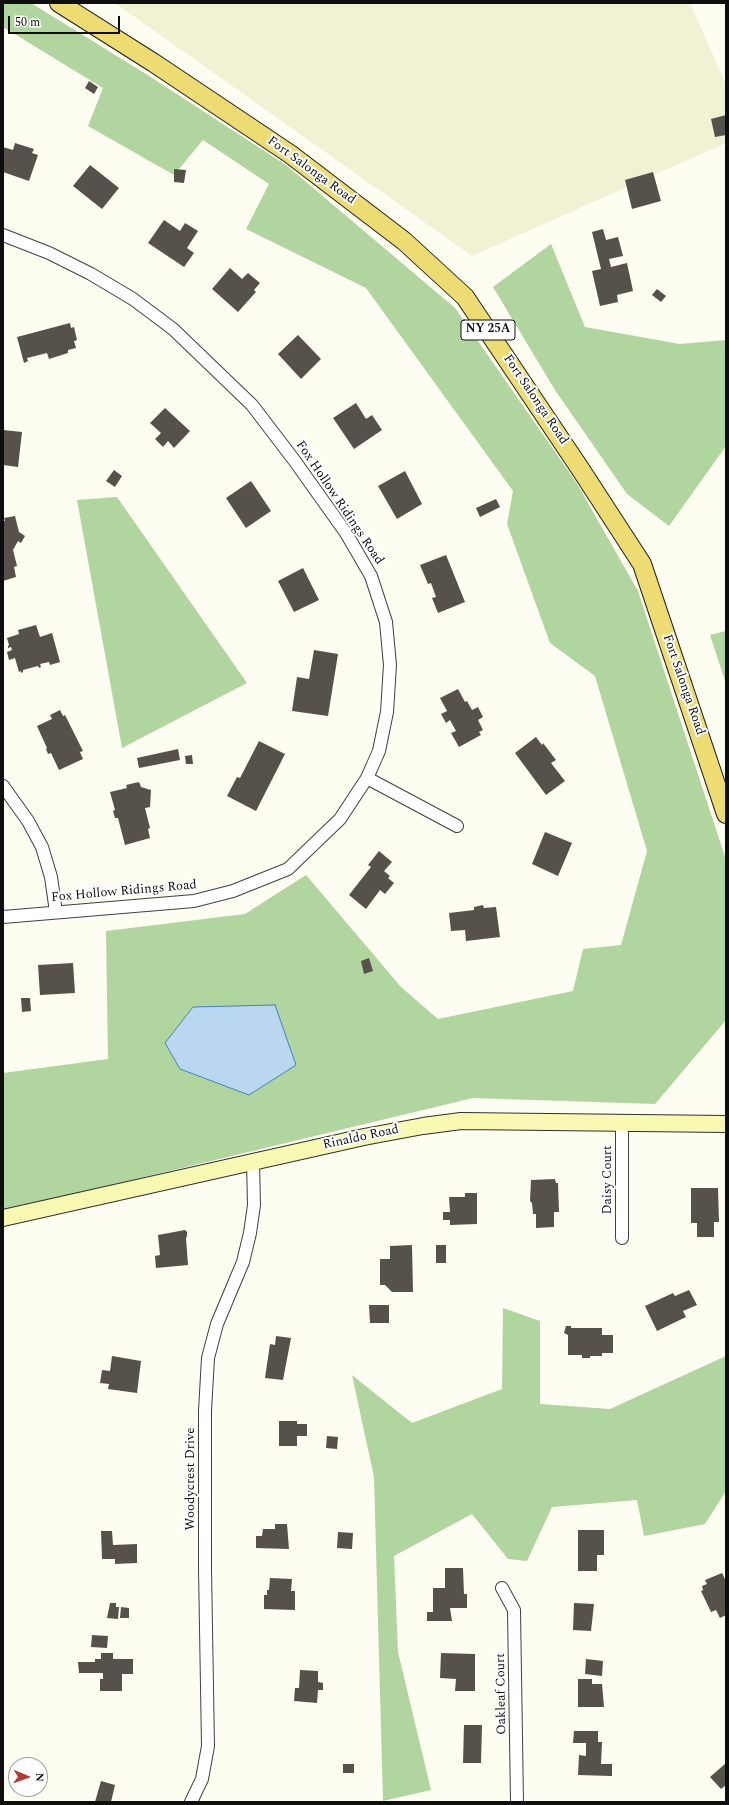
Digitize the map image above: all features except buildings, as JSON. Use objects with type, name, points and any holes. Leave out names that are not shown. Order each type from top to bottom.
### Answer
[{"type":"main road","name":"Fort Salonga Road","points":[[59,3],[154,63],[290,154],[404,241],[465,297],[642,564],[726,814]]},
{"type":"street","name":"Fox Hollow Ridings Road","points":[[3,235],[49,253],[92,274],[133,299],[173,329],[252,405],[294,460],[346,533],[371,576],[386,622],[390,666],[387,712],[379,751],[367,778],[340,819],[288,869],[233,891],[194,901],[3,917]]},
{"type":"street","points":[[367,778],[457,826]]},
{"type":"street","points":[[3,786],[28,820],[42,847],[51,877],[56,912]]},
{"type":"street","name":"Rinaldo Road","points":[[3,1218],[369,1136],[461,1122],[726,1124]]},
{"type":"street","name":"Daisy Court","points":[[622,1123],[622,1238]]},
{"type":"street","name":"Woodycrest Drive","points":[[191,1802],[202,1779],[208,1746],[205,1411],[208,1358],[218,1324],[244,1262],[254,1205],[253,1161]]},
{"type":"street","name":"Oakleaf Court","points":[[502,1588],[514,1610],[518,1802]]},
{"type":"green space","points":[[3,3],[31,3],[146,74],[286,165],[455,308],[576,482],[638,591],[726,860],[726,1020],[655,1104],[473,1098],[3,1211],[3,1073],[108,1059],[106,931],[245,914],[306,875],[401,987],[438,1019],[573,991],[583,949],[621,945],[647,851],[595,676],[550,643],[507,524],[513,491],[366,288],[246,229],[269,184],[203,140],[174,175],[88,126],[103,88],[3,27]]},
{"type":"green space","points":[[115,3],[690,3],[726,84],[726,143],[472,256]]},
{"type":"green space","points":[[551,244],[585,327],[680,344],[726,340],[726,446],[669,526],[627,494],[555,390],[493,287]]},
{"type":"green space","points":[[117,497],[247,683],[122,748],[77,500]]},
{"type":"green space","points":[[726,631],[726,684],[710,635]]},
{"type":"green space","points":[[503,1308],[540,1321],[540,1404],[610,1409],[726,1356],[726,1491],[705,1524],[644,1536],[637,1500],[552,1507],[527,1561],[508,1559],[472,1514],[394,1556],[398,1652],[431,1790],[383,1801],[374,1477],[352,1375],[412,1423],[502,1389]]},
{"type":"water","points":[[275,1005],[296,1065],[249,1095],[180,1069],[165,1043],[193,1007]]}]
